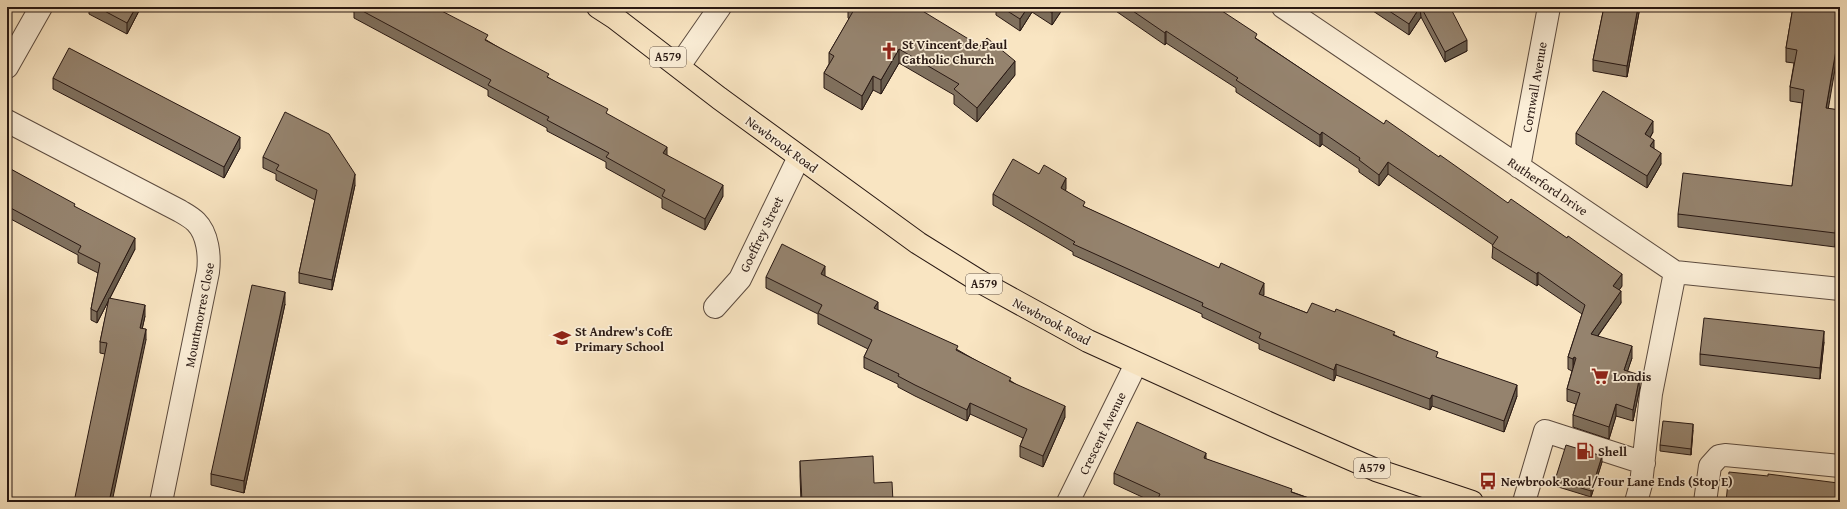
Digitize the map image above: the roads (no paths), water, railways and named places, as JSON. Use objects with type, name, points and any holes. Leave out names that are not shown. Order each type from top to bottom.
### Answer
[{"type":"highway","name":"Newbrook Road","points":[[598,7],[615,18],[918,243],[973,277],[1073,333],[1136,364],[1376,470],[1472,502]]},
{"type":"street","points":[[7,67],[41,7]]},
{"type":"street","points":[[680,66],[720,7]]},
{"type":"street","name":"Rutherford Drive","points":[[1283,7],[1675,272],[1840,289]]},
{"type":"street","name":"Cornwall Avenue","points":[[1519,167],[1549,7]]},
{"type":"street","name":"Mountmorres Close","points":[[7,121],[180,211],[196,222],[206,240],[210,257],[208,272],[161,502]]},
{"type":"street","name":"Goeffrey Street","points":[[716,307],[740,279],[799,156]]},
{"type":"street","points":[[1636,502],[1644,462],[1651,394],[1675,272]]},
{"type":"street","name":"Crescent Avenue","points":[[1068,502],[1136,364]]},
{"type":"street","points":[[1524,502],[1545,431],[1644,462]]},
{"type":"street","points":[[1705,502],[1710,466],[1719,456],[1725,455],[1840,466]]},
{"type":"place","name":"St Vincent de Paul Catholic Church","points":[[889,51]]},
{"type":"place","name":"St Andrew's CofE Primary School","points":[[562,338]]},
{"type":"place","name":"Londis","points":[[1600,376]]},
{"type":"place","name":"Shell","points":[[1585,451]]},
{"type":"place","name":"Newbrook Road/Four Lane Ends (Stop E)","points":[[1488,481]]}]
